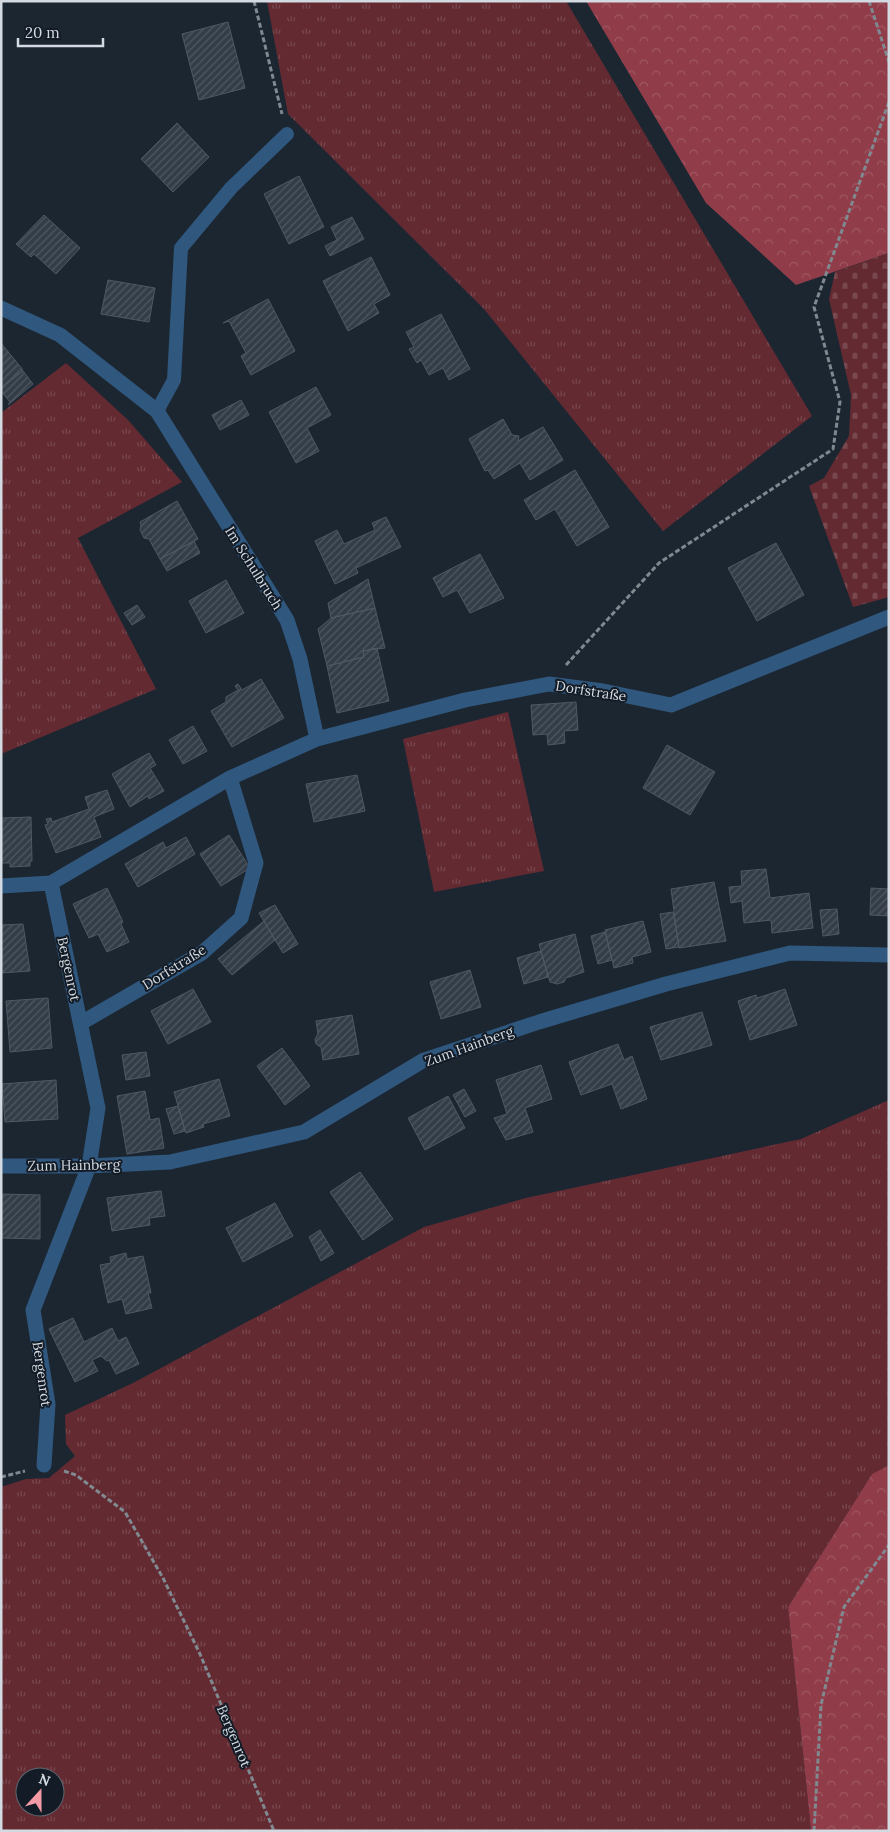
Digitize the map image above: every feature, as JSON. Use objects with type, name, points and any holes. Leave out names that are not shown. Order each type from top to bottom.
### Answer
[{"type":"street","name":"Im Schulbruch","points":[[1,308],[60,335],[157,411],[287,620],[300,659],[317,739]]},
{"type":"street","name":"Dorfstraße","points":[[1,886],[51,883],[230,778],[317,739],[465,700],[549,684],[603,691],[671,706],[889,617]]},
{"type":"street","name":"Dorfstraße","points":[[81,1023],[202,953],[241,918],[256,863],[230,778]]},
{"type":"street","name":"Bergenrot","points":[[44,1465],[48,1404],[33,1310],[89,1166],[98,1108],[51,883]]},
{"type":"street","name":"Zum Hainberg","points":[[1,1166],[89,1166],[170,1162],[304,1132],[424,1060],[539,1022],[666,984],[790,953],[889,955]]},
{"type":"lane","points":[[157,411],[174,380],[181,248],[231,188],[287,134]]},
{"type":"path","points":[[254,1],[287,134]]},
{"type":"path","points":[[869,1],[889,62]]},
{"type":"path","points":[[549,684],[659,563],[833,449],[840,402],[814,307],[889,102]]},
{"type":"path","name":"Bergenrot","points":[[44,1465],[76,1474],[125,1512],[163,1578],[200,1654],[274,1831]]},
{"type":"path","points":[[814,1831],[821,1705],[844,1607],[889,1545]]},
{"type":"green space","points":[[267,1],[566,1],[812,416],[663,531],[484,309],[288,114]]},
{"type":"green space","points":[[586,1],[889,1],[889,253],[796,285],[706,203]]},
{"type":"green space","points":[[889,253],[889,597],[853,607],[809,486],[824,478],[849,436],[851,395],[829,299],[835,272]]},
{"type":"green space","points":[[66,363],[128,420],[182,482],[78,538],[156,689],[1,754],[1,413]]},
{"type":"green space","points":[[508,712],[544,871],[434,892],[403,739]]},
{"type":"green space","points":[[889,1100],[889,1465],[872,1474],[788,1607],[811,1831],[1,1831],[1,1487],[26,1479],[49,1478],[75,1456],[66,1444],[65,1415],[133,1383],[424,1227],[526,1198],[801,1139]]},
{"type":"green space","points":[[889,1465],[889,1831],[811,1831],[788,1607],[872,1474]]},
{"type":"building","points":[[228,22],[245,88],[199,100],[182,34]]},
{"type":"building","points":[[177,123],[209,157],[173,192],[141,159]]},
{"type":"building","points":[[299,176],[324,227],[289,244],[264,194]]},
{"type":"building","points":[[44,215],[80,248],[56,274],[34,254],[31,257],[16,244]]},
{"type":"building","points":[[352,217],[364,239],[330,256],[325,246],[337,240],[331,227]]},
{"type":"building","points":[[371,257],[390,295],[374,304],[379,313],[348,331],[323,281]]},
{"type":"building","points":[[108,280],[155,288],[149,322],[101,314]]},
{"type":"building","points":[[268,299],[295,351],[251,375],[241,356],[246,353],[229,321],[223,323]]},
{"type":"building","points":[[441,314],[470,369],[449,380],[443,368],[429,375],[421,360],[417,363],[409,349],[414,347],[406,332]]},
{"type":"building","points":[[1,343],[23,370],[1,388]]},
{"type":"building","points":[[23,371],[33,384],[8,405],[10,402],[1,391],[1,388]]},
{"type":"building","points":[[316,387],[331,415],[307,428],[319,451],[296,463],[269,412]]},
{"type":"building","points":[[241,400],[249,415],[220,430],[212,415]]},
{"type":"building","points":[[503,419],[512,435],[519,436],[518,441],[543,427],[563,460],[530,480],[520,463],[494,479],[488,470],[485,471],[469,439]]},
{"type":"building","points":[[575,470],[609,527],[577,546],[555,509],[536,520],[524,500]]},
{"type":"building","points":[[177,501],[198,539],[160,559],[149,539],[144,538],[140,530],[140,522]]},
{"type":"building","points":[[386,517],[401,547],[356,568],[358,573],[335,584],[315,541],[337,530],[344,544],[375,530],[372,523]]},
{"type":"building","points":[[194,541],[200,553],[167,571],[160,559]]},
{"type":"building","points":[[776,543],[804,595],[757,621],[728,568]]},
{"type":"building","points":[[480,554],[504,598],[470,613],[457,590],[443,597],[433,578]]},
{"type":"building","points":[[368,579],[375,608],[331,618],[328,603]]},
{"type":"building","points":[[226,580],[244,613],[206,633],[189,601]]},
{"type":"building","points":[[137,605],[145,617],[132,625],[124,613]]},
{"type":"building","points":[[375,608],[385,648],[363,651],[364,657],[327,666],[318,629],[331,618]]},
{"type":"building","points":[[377,648],[389,701],[337,713],[327,666],[364,657],[363,651]]},
{"type":"building","points":[[261,679],[284,718],[232,747],[211,711],[226,702],[226,697],[238,690],[235,686],[238,684],[242,690]]},
{"type":"building","points":[[576,702],[578,730],[564,731],[565,743],[548,745],[547,734],[533,735],[531,705]]},
{"type":"building","points":[[193,726],[207,751],[183,764],[169,740]]},
{"type":"building","points":[[667,745],[715,772],[690,815],[643,788]]},
{"type":"building","points":[[149,753],[156,765],[150,768],[164,791],[149,799],[148,796],[130,807],[112,774]]},
{"type":"building","points":[[357,775],[365,811],[314,822],[306,784]]},
{"type":"building","points":[[107,790],[114,809],[94,817],[101,837],[56,853],[45,825],[48,824],[46,819],[51,818],[52,822],[89,809],[85,797]]},
{"type":"building","points":[[31,817],[32,861],[30,861],[30,866],[10,867],[10,863],[1,863],[1,818]]},
{"type":"building","points":[[229,835],[250,868],[221,886],[200,854]]},
{"type":"building","points":[[186,837],[195,854],[138,887],[125,864],[163,842],[166,848]]},
{"type":"building","points":[[766,869],[770,898],[809,893],[813,928],[772,933],[771,920],[744,923],[742,901],[731,903],[729,887],[742,886],[741,871]]},
{"type":"building","points":[[714,882],[726,941],[679,948],[671,889]]},
{"type":"building","points":[[107,888],[123,922],[121,924],[129,942],[107,952],[98,934],[89,938],[73,904]]},
{"type":"building","points":[[871,888],[889,889],[889,916],[870,915]]},
{"type":"building","points":[[275,905],[298,944],[283,953],[259,913]]},
{"type":"building","points":[[837,909],[839,934],[823,936],[820,910]]},
{"type":"building","points":[[673,912],[679,947],[666,949],[660,914]]},
{"type":"building","points":[[264,921],[275,940],[232,975],[218,959]]},
{"type":"building","points":[[643,921],[651,952],[632,957],[633,963],[614,968],[605,930]]},
{"type":"building","points":[[23,924],[30,971],[1,973],[1,925]]},
{"type":"building","points":[[605,932],[612,960],[598,964],[591,936]]},
{"type":"building","points":[[575,934],[584,972],[566,978],[564,982],[557,984],[550,982],[539,944]]},
{"type":"building","points":[[541,951],[548,977],[524,984],[517,958]]},
{"type":"building","points":[[470,970],[481,1007],[441,1019],[430,982]]},
{"type":"building","points":[[193,989],[211,1022],[168,1044],[151,1011]]},
{"type":"building","points":[[785,989],[797,1025],[750,1040],[738,1001],[756,995],[757,998]]},
{"type":"building","points":[[48,998],[52,1048],[10,1052],[6,1001]]},
{"type":"building","points":[[702,1012],[712,1045],[661,1060],[650,1027]]},
{"type":"building","points":[[352,1015],[359,1054],[323,1060],[321,1047],[316,1044],[315,1039],[318,1034],[316,1021]]},
{"type":"building","points":[[618,1044],[624,1060],[632,1056],[647,1099],[621,1109],[612,1084],[581,1095],[569,1062]]},
{"type":"building","points":[[282,1048],[310,1086],[285,1105],[257,1066]]},
{"type":"building","points":[[146,1052],[150,1076],[126,1080],[122,1055]]},
{"type":"building","points":[[541,1065],[552,1099],[525,1108],[533,1132],[506,1140],[494,1118],[507,1114],[496,1080]]},
{"type":"building","points":[[219,1079],[230,1116],[203,1124],[204,1127],[186,1133],[174,1092]]},
{"type":"building","points":[[56,1080],[58,1119],[5,1122],[2,1084]]},
{"type":"building","points":[[464,1089],[476,1111],[465,1117],[453,1095]]},
{"type":"building","points":[[145,1091],[150,1120],[159,1118],[164,1148],[127,1154],[117,1096]]},
{"type":"building","points":[[448,1096],[465,1128],[425,1150],[408,1118]]},
{"type":"building","points":[[178,1106],[185,1131],[174,1134],[166,1109]]},
{"type":"building","points":[[360,1172],[393,1219],[363,1240],[330,1192]]},
{"type":"building","points":[[161,1191],[165,1216],[149,1218],[150,1225],[112,1231],[107,1198]]},
{"type":"building","points":[[1,1194],[40,1195],[40,1239],[1,1238]]},
{"type":"building","points":[[275,1203],[293,1236],[243,1262],[226,1228]]},
{"type":"building","points":[[320,1230],[334,1253],[321,1261],[309,1237]]},
{"type":"building","points":[[126,1253],[127,1259],[143,1256],[151,1293],[148,1293],[152,1308],[126,1314],[122,1299],[108,1303],[100,1265],[111,1263],[110,1257]]},
{"type":"building","points":[[73,1318],[84,1342],[112,1328],[118,1341],[126,1337],[139,1364],[116,1374],[109,1360],[107,1361],[101,1356],[92,1360],[98,1371],[75,1382],[49,1329]]}]
